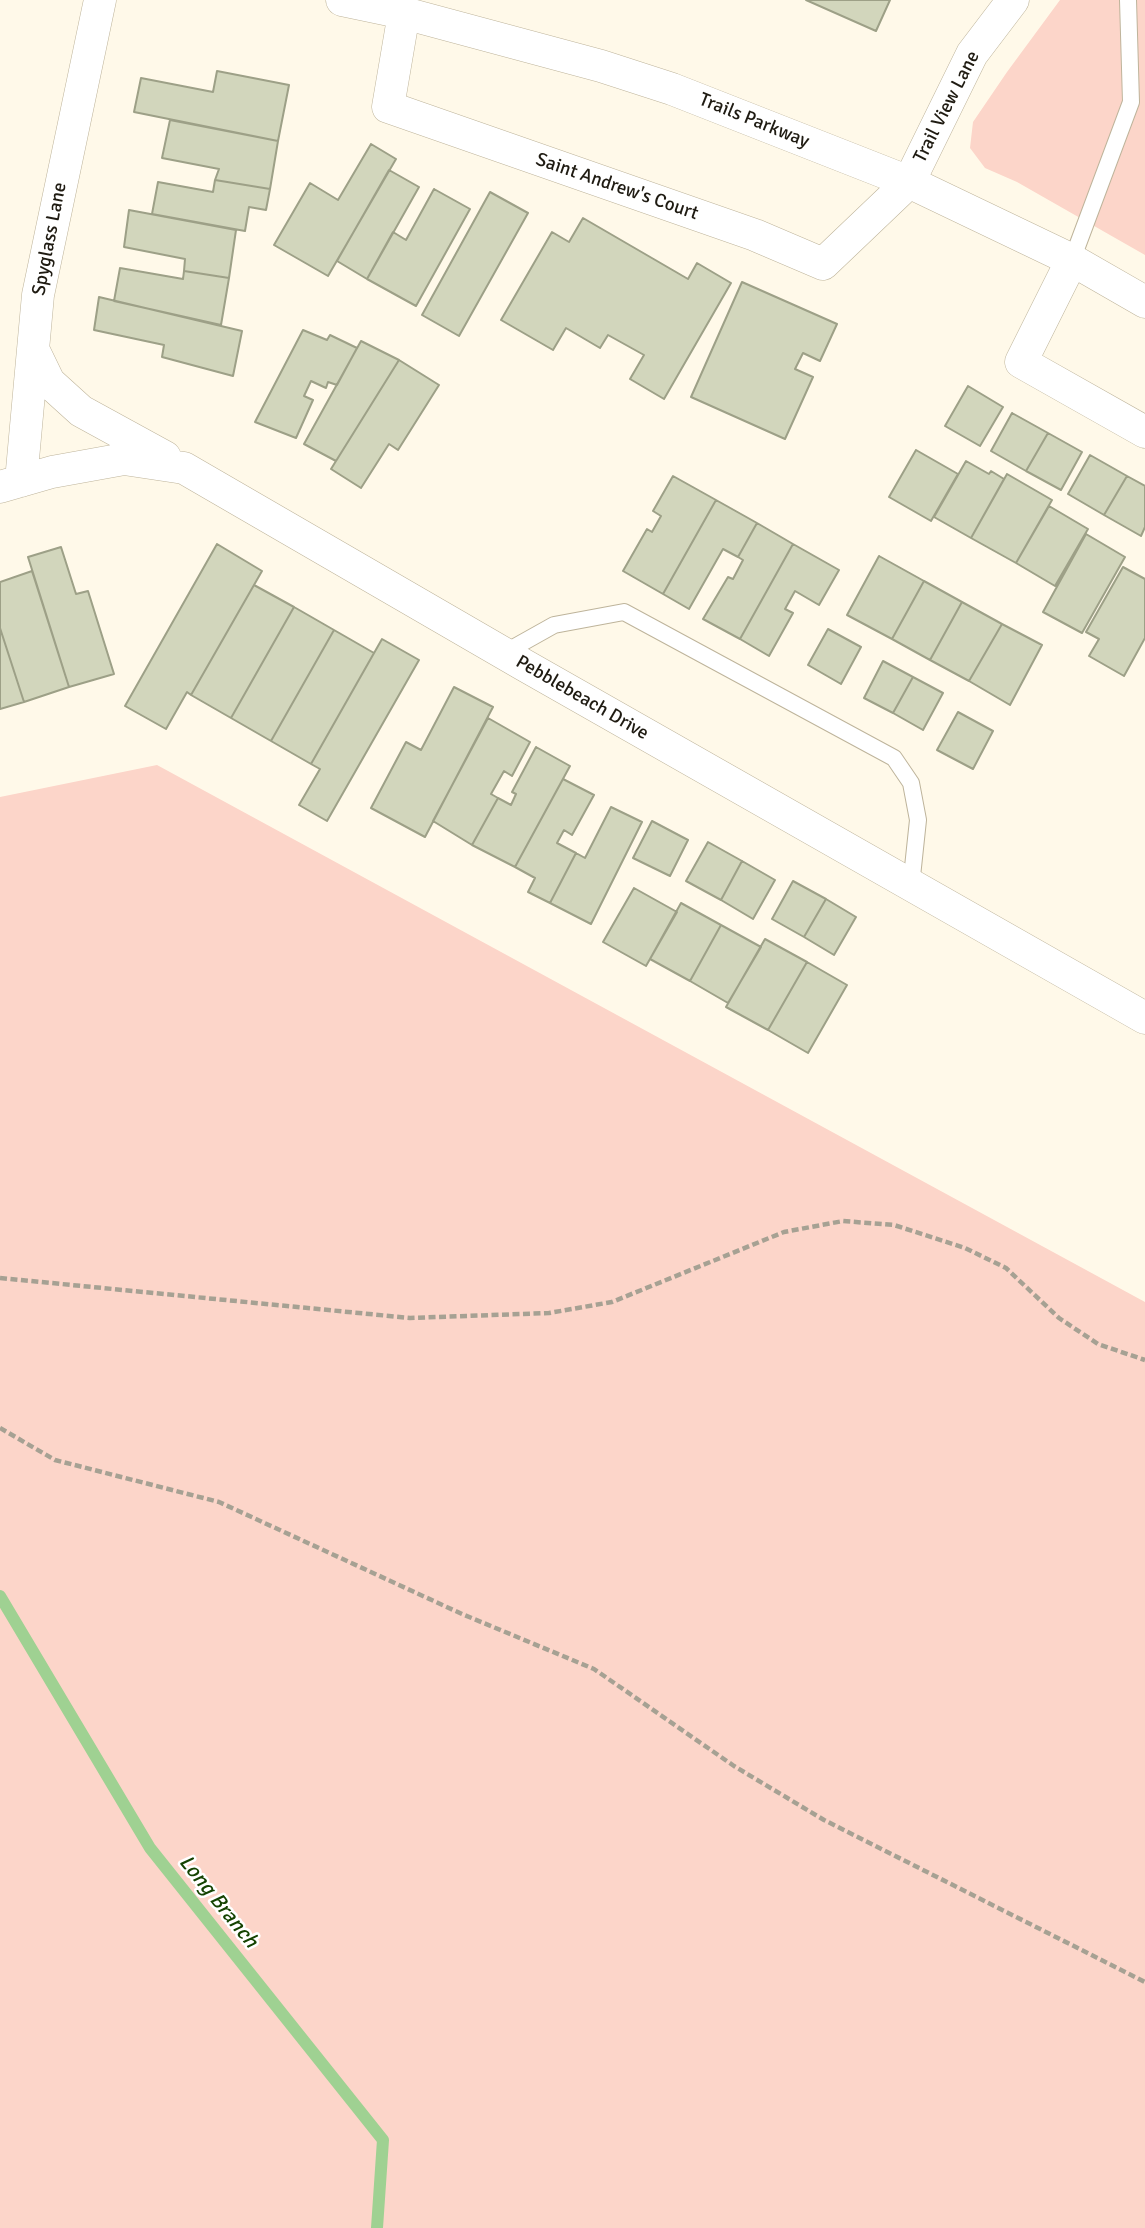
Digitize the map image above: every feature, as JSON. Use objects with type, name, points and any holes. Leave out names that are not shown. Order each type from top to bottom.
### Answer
[{"type":"street","name":"Spyglass Lane","points":[[10,484],[33,349],[38,295],[100,0]]},
{"type":"street","name":"Trails Parkway","points":[[342,0],[404,13],[601,66],[672,89],[909,182],[1072,261],[1145,302]]},
{"type":"street","name":"Trail View Lane","points":[[909,182],[972,54],[1013,0]]},
{"type":"street","name":"Saint Andrew's Court","points":[[404,13],[388,107],[755,235],[823,264],[909,182]]},
{"type":"street","points":[[1072,261],[1021,362],[1145,432]]},
{"type":"street","points":[[33,349],[49,382],[81,411],[184,468]]},
{"type":"street","name":"Pebblebeach Drive","points":[[10,484],[52,472],[124,459],[184,468],[1145,1018]]},
{"type":"lane","points":[[1072,261],[1131,103],[1128,0]]},
{"type":"lane","points":[[504,653],[554,625],[624,612],[894,758],[911,783],[918,820],[911,886]]},
{"type":"path","points":[[0,1278],[410,1318],[549,1313],[612,1302],[784,1232],[843,1221],[894,1226],[965,1248],[1006,1268],[1059,1318],[1098,1344],[1145,1360]]},
{"type":"path","points":[[0,1428],[55,1460],[219,1502],[462,1614],[594,1669],[734,1766],[824,1820],[1145,1982]]},
{"type":"shaded area","points":[[1060,0],[1145,0],[1145,255],[1017,182],[985,168],[970,148],[973,122]]},
{"type":"shaded area","points":[[157,765],[1145,1302],[1145,2228],[0,2228],[0,797]]},
{"type":"building","points":[[806,0],[890,0],[876,31]]},
{"type":"building","points":[[217,71],[289,85],[278,141],[134,112],[141,78],[213,92]]},
{"type":"building","points":[[170,120],[278,141],[270,189],[215,180],[219,169],[162,158]]},
{"type":"building","points":[[371,144],[396,159],[328,276],[274,245],[310,183],[338,200]]},
{"type":"building","points":[[389,170],[419,187],[367,279],[337,261]]},
{"type":"building","points":[[215,180],[270,189],[266,210],[249,207],[245,231],[152,214],[158,182],[213,192]]},
{"type":"building","points":[[434,189],[470,209],[416,306],[367,279],[393,232],[406,240]]},
{"type":"building","points":[[490,192],[528,213],[459,336],[422,315]]},
{"type":"building","points":[[129,210],[236,230],[229,278],[184,271],[185,259],[124,247]]},
{"type":"building","points":[[583,218],[688,279],[697,263],[731,283],[664,399],[630,379],[644,355],[608,335],[600,348],[566,328],[553,350],[501,320],[552,232],[569,242]]},
{"type":"building","points":[[120,268],[183,279],[184,271],[229,278],[221,325],[114,301]]},
{"type":"building","points":[[742,282],[837,324],[820,361],[803,353],[795,369],[813,377],[785,439],[691,397]]},
{"type":"building","points":[[99,297],[242,331],[233,376],[162,357],[164,345],[94,330]]},
{"type":"building","points":[[303,330],[327,340],[330,335],[357,348],[337,385],[328,382],[326,388],[311,381],[304,396],[313,400],[296,438],[255,422]]},
{"type":"building","points":[[361,341],[399,360],[336,461],[304,444]]},
{"type":"building","points":[[399,360],[439,385],[398,450],[389,444],[361,488],[331,469]]},
{"type":"building","points":[[968,386],[1003,407],[980,446],[945,426]]},
{"type":"building","points":[[1012,413],[1048,433],[1026,471],[991,451]]},
{"type":"building","points":[[1048,433],[1082,452],[1061,490],[1026,471]]},
{"type":"building","points":[[916,450],[958,474],[931,521],[889,497]]},
{"type":"building","points":[[1090,455],[1127,476],[1104,515],[1068,494]]},
{"type":"building","points":[[966,461],[1004,479],[971,538],[934,517]]},
{"type":"building","points":[[1007,474],[1052,500],[1016,563],[971,538]]},
{"type":"building","points":[[673,476],[716,500],[663,594],[623,571],[647,529],[652,532],[661,516],[653,511]]},
{"type":"building","points":[[1127,476],[1145,486],[1145,527],[1141,536],[1104,515]]},
{"type":"building","points":[[716,500],[757,523],[738,557],[723,549],[689,609],[663,594]]},
{"type":"building","points":[[1049,506],[1088,529],[1055,586],[1016,563]]},
{"type":"building","points":[[757,523],[793,544],[740,639],[703,619],[728,577],[733,579],[743,560],[738,557]]},
{"type":"building","points":[[1086,534],[1125,557],[1082,633],[1043,612]]},
{"type":"building","points":[[217,544],[262,571],[191,695],[187,692],[166,729],[125,706]]},
{"type":"building","points":[[793,544],[839,570],[819,605],[795,591],[785,609],[793,613],[769,656],[740,639]]},
{"type":"building","points":[[61,547],[76,594],[88,591],[114,674],[69,687],[28,557]]},
{"type":"building","points":[[879,556],[924,581],[892,639],[847,615]]},
{"type":"building","points":[[1123,567],[1145,579],[1145,638],[1124,676],[1089,656],[1099,639],[1086,632]]},
{"type":"building","points":[[32,571],[69,687],[24,702],[0,628],[0,582]]},
{"type":"building","points":[[924,581],[962,602],[930,660],[892,639]]},
{"type":"building","points":[[254,585],[294,607],[231,718],[191,695]]},
{"type":"building","points":[[962,602],[1002,624],[969,681],[930,660]]},
{"type":"building","points":[[294,607],[334,630],[271,741],[231,718]]},
{"type":"building","points":[[1002,624],[1042,645],[1010,705],[969,681]]},
{"type":"building","points":[[0,628],[24,702],[0,709]]},
{"type":"building","points":[[828,629],[861,647],[841,684],[808,665]]},
{"type":"building","points":[[334,630],[374,653],[311,764],[271,741]]},
{"type":"building","points":[[382,639],[419,660],[327,821],[299,805],[320,769],[311,764]]},
{"type":"building","points":[[883,661],[913,677],[893,713],[864,698]]},
{"type":"building","points":[[913,677],[943,693],[923,730],[893,713]]},
{"type":"building","points":[[454,687],[493,707],[425,837],[371,808],[406,742],[421,750]]},
{"type":"building","points":[[958,712],[993,731],[973,769],[937,750]]},
{"type":"building","points":[[488,718],[530,742],[512,776],[504,771],[491,794],[498,798],[472,845],[433,821]]},
{"type":"building","points":[[536,747],[570,766],[515,867],[472,845],[498,798],[511,805],[516,794],[512,792]]},
{"type":"building","points":[[563,779],[594,795],[572,835],[564,830],[557,843],[576,853],[550,903],[528,892],[535,878],[515,867]]},
{"type":"building","points":[[611,807],[642,822],[591,924],[550,903],[576,853],[585,858]]},
{"type":"building","points":[[652,821],[688,840],[670,876],[633,858]]},
{"type":"building","points":[[708,842],[742,861],[721,900],[686,881]]},
{"type":"building","points":[[742,861],[775,880],[753,919],[721,900]]},
{"type":"building","points":[[793,881],[826,899],[804,937],[772,919]]},
{"type":"building","points":[[634,888],[677,912],[646,966],[603,942]]},
{"type":"building","points":[[826,899],[856,917],[834,955],[804,937]]},
{"type":"building","points":[[681,903],[721,925],[690,981],[650,959]]},
{"type":"building","points":[[721,925],[761,947],[728,1003],[690,981]]},
{"type":"building","points":[[765,939],[807,962],[768,1030],[726,1007]]},
{"type":"building","points":[[807,962],[847,985],[808,1053],[768,1030]]},
{"type":"waterway","name":"Long Branch","points":[[0,1596],[150,1848],[383,2140],[377,2228]]}]
